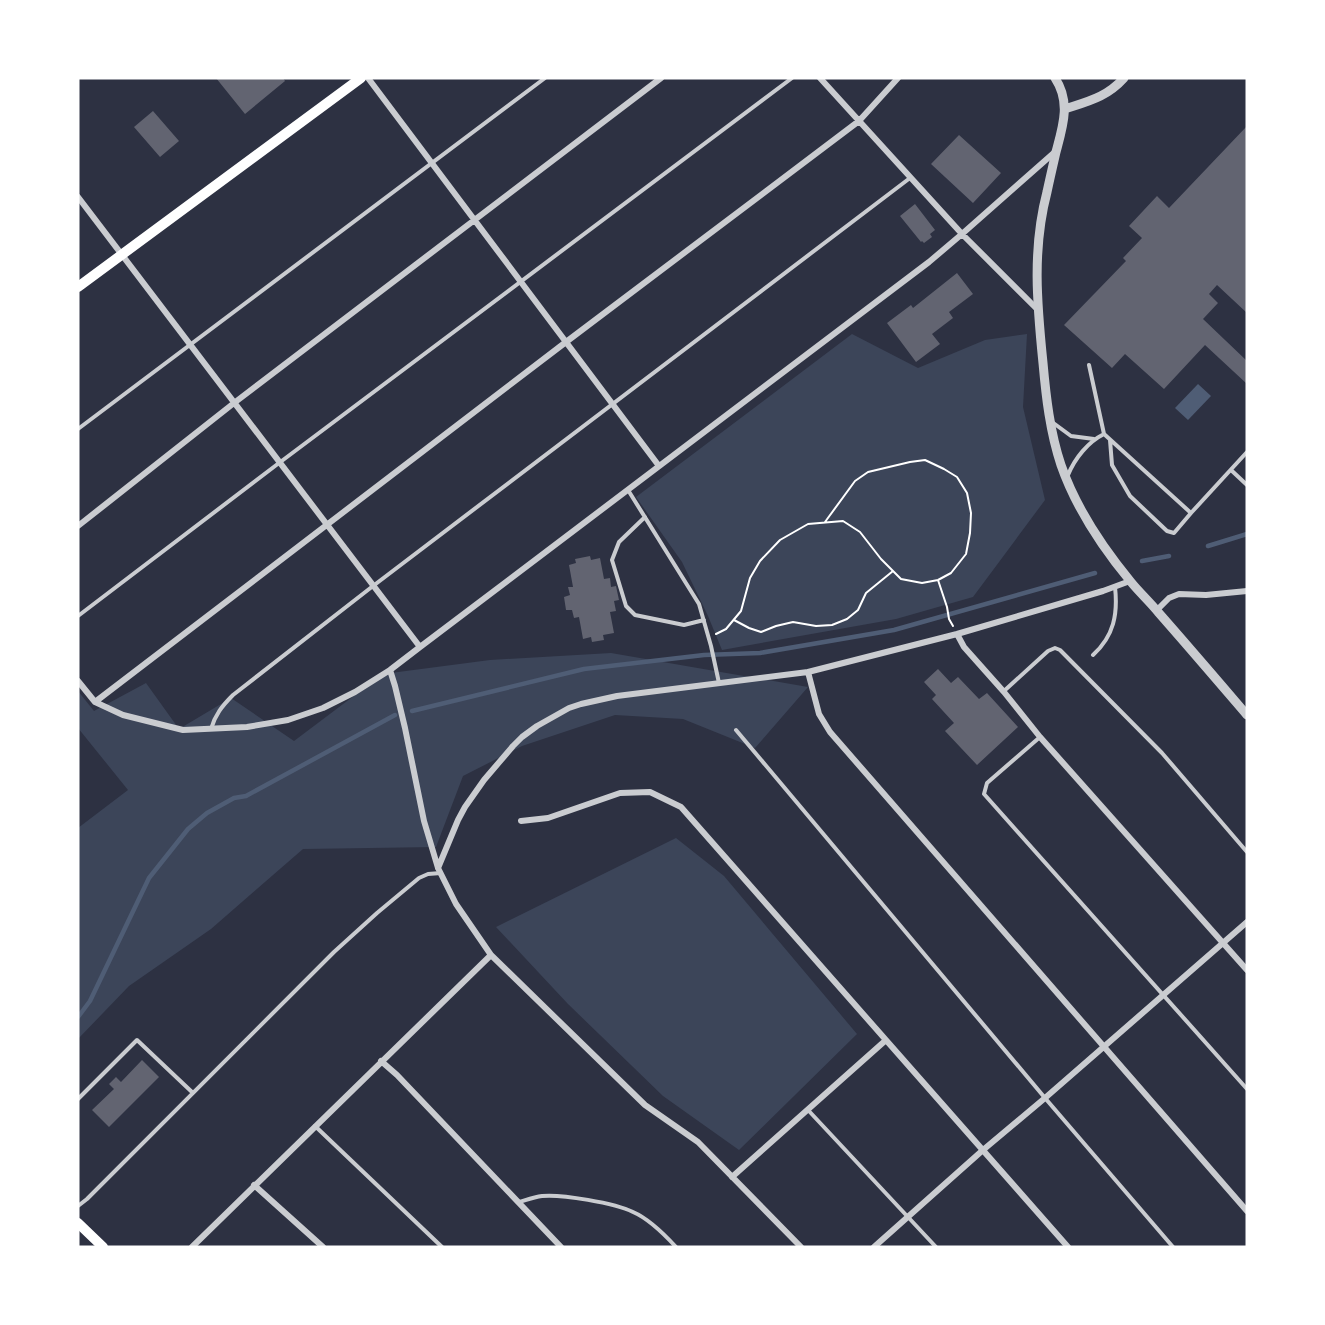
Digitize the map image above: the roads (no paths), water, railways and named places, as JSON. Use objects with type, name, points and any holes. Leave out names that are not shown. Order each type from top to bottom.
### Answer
[{"type":"main road","points":[[78,287],[361,78]]},
{"type":"main road","points":[[78,1223],[103,1247]]},
{"type":"street","points":[[368,78],[659,466]]},
{"type":"street","points":[[78,526],[234,403],[661,78]]},
{"type":"street","points":[[820,78],[962,234],[1038,310]]},
{"type":"street","points":[[95,702],[859,121],[898,78]]},
{"type":"street","points":[[1055,78],[1062,90],[1065,109],[1041,216],[1036,259],[1046,398],[1061,465],[1088,523],[1130,581],[1247,715]]},
{"type":"street","points":[[1065,109],[1105,95],[1124,78]]},
{"type":"street","points":[[78,681],[95,702],[123,716],[183,730],[247,727],[288,720],[323,708],[355,692],[390,670],[929,262],[1057,150]]},
{"type":"street","points":[[78,198],[420,647]]},
{"type":"street","points":[[440,871],[458,820],[484,780],[513,746],[537,726],[569,708],[617,696],[808,672],[957,634],[1130,581]]},
{"type":"street","points":[[1157,610],[1169,598],[1179,594],[1206,595],[1247,591]]},
{"type":"street","points":[[957,634],[964,647],[1040,737],[1247,970]]},
{"type":"street","points":[[390,670],[403,717],[424,821],[440,871],[456,904],[490,955],[645,1105],[698,1142],[801,1247]]},
{"type":"street","points":[[808,672],[819,714],[830,732],[1247,1211]]},
{"type":"street","points":[[521,821],[548,818],[620,793],[650,792],[681,807],[1068,1247]]},
{"type":"street","points":[[874,1247],[1247,922]]},
{"type":"street","points":[[195,1246],[254,1185],[490,955]]},
{"type":"street","points":[[732,1177],[886,1040]]},
{"type":"street","points":[[381,1061],[561,1247]]},
{"type":"street","points":[[254,1185],[323,1247]]},
{"type":"lane","points":[[78,429],[545,78]]},
{"type":"lane","points":[[78,616],[792,78]]},
{"type":"lane","points":[[210,730],[214,718],[233,695],[910,178]]},
{"type":"lane","points":[[1089,365],[1104,434],[1191,513]]},
{"type":"lane","points":[[1050,422],[1071,436],[1095,439]]},
{"type":"lane","points":[[1066,478],[1077,458],[1095,439],[1104,434]]},
{"type":"lane","points":[[1110,440],[1112,465],[1130,496],[1167,531],[1174,533],[1247,452]]},
{"type":"lane","points":[[1231,470],[1247,485]]},
{"type":"lane","points":[[628,490],[699,604],[719,683]]},
{"type":"lane","points":[[645,517],[619,542],[612,560],[626,606],[635,615],[684,625],[704,620]]},
{"type":"lane","points":[[1093,655],[1103,646],[1115,620],[1117,606],[1115,586]]},
{"type":"lane","points":[[1004,692],[1048,651],[1055,648],[1060,650],[1162,753],[1247,852]]},
{"type":"lane","points":[[736,730],[1173,1247]]},
{"type":"lane","points":[[1040,737],[987,783],[984,794],[1247,1089]]},
{"type":"lane","points":[[78,1206],[334,952],[419,878],[440,871]]},
{"type":"lane","points":[[78,1099],[137,1040],[193,1093]]},
{"type":"lane","points":[[808,1110],[936,1247]]},
{"type":"lane","points":[[315,1126],[442,1247]]},
{"type":"lane","points":[[518,1202],[551,1196],[590,1200],[624,1208],[646,1219],[676,1247]]},
{"type":"waterway","points":[[1208,546],[1247,534]]},
{"type":"waterway","points":[[1142,561],[1169,556]]},
{"type":"waterway","points":[[412,711],[584,669],[704,655],[760,653],[894,630],[1095,573]]},
{"type":"waterway","points":[[78,1017],[90,1001],[149,878],[188,829],[207,813],[234,798],[246,796],[395,715]]}]
